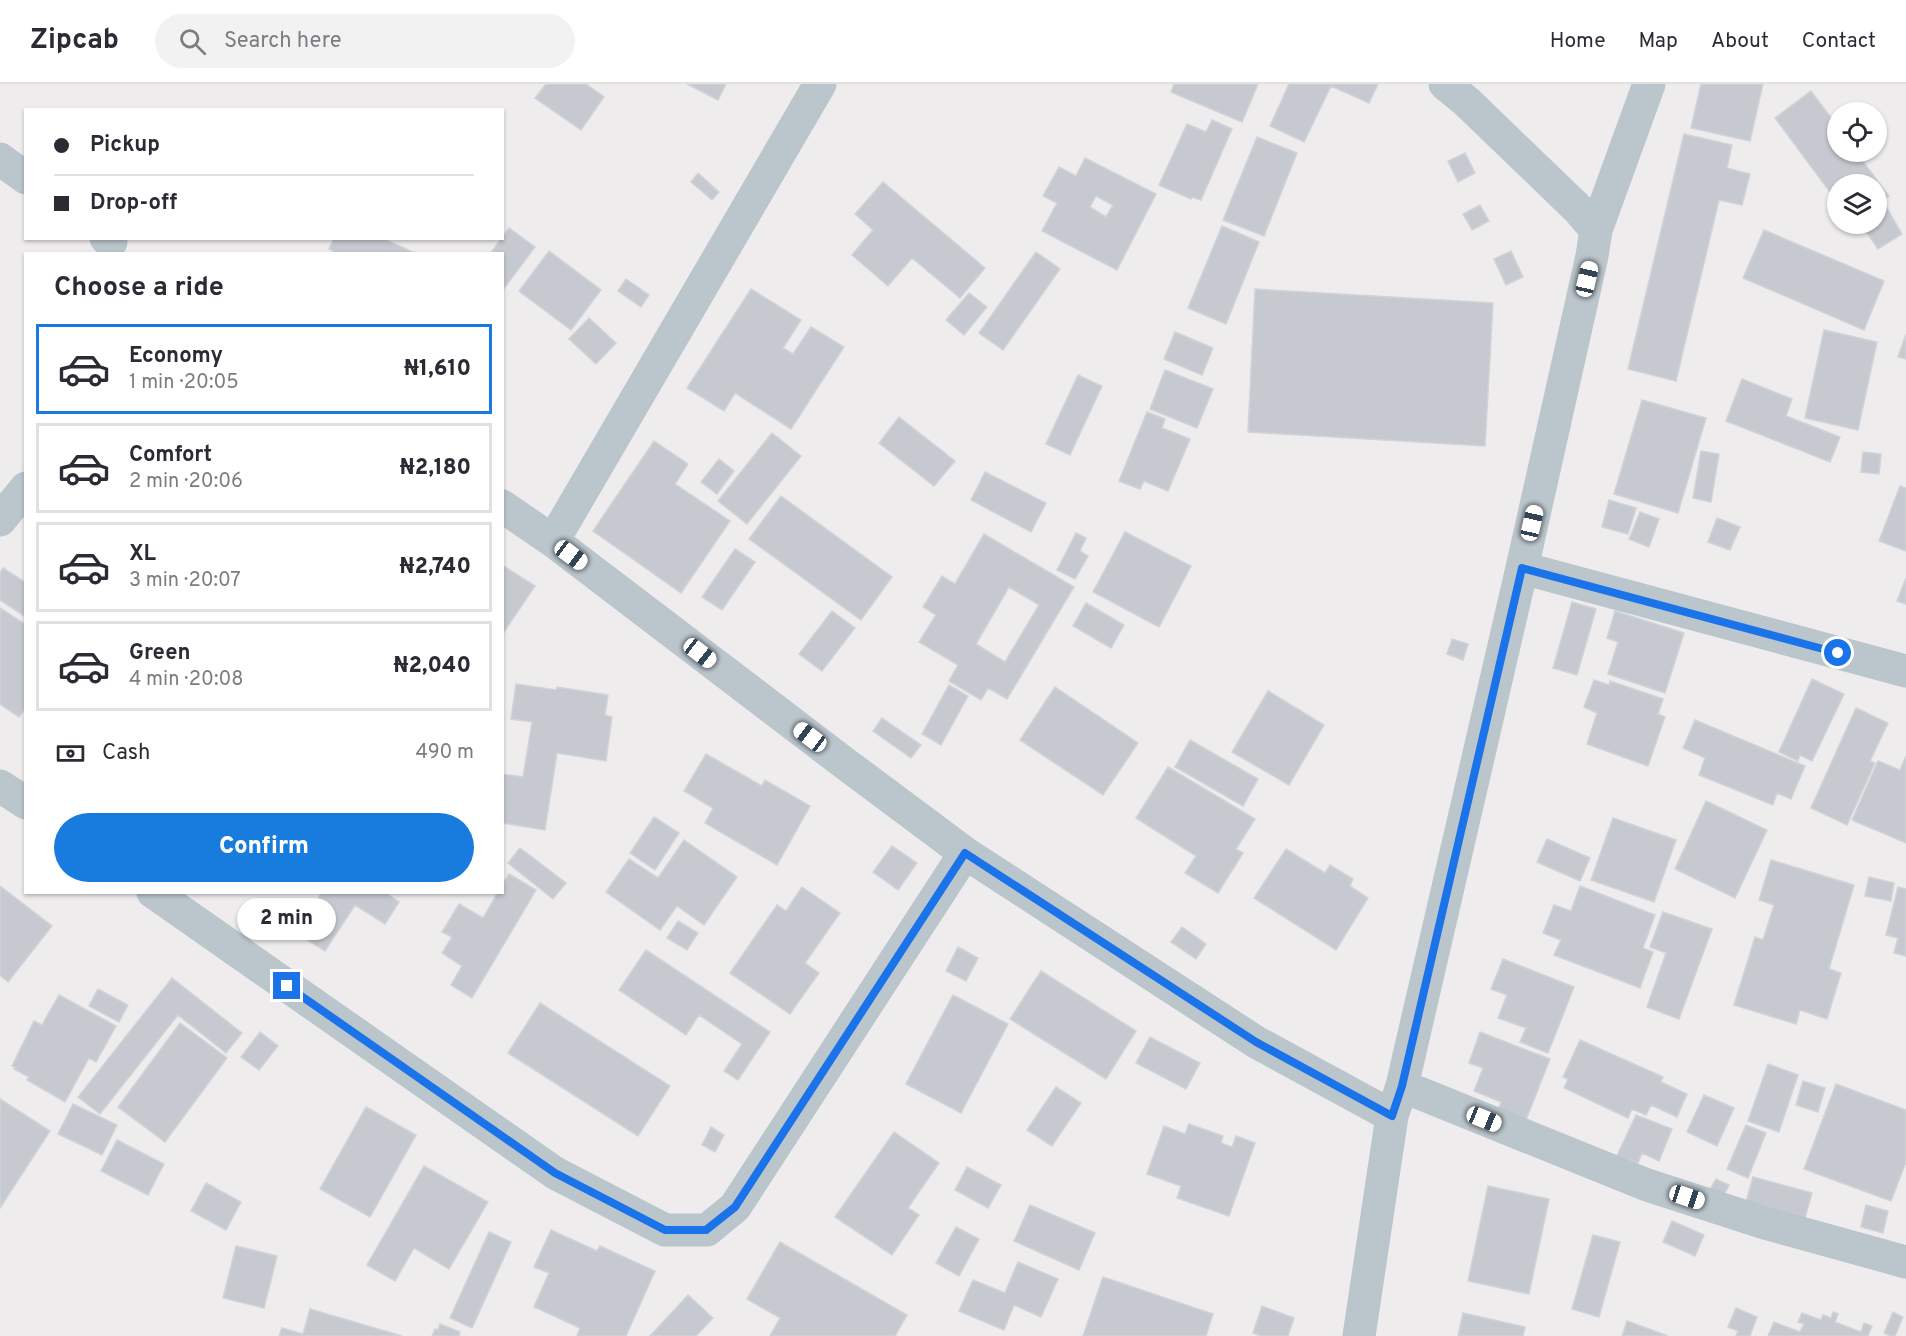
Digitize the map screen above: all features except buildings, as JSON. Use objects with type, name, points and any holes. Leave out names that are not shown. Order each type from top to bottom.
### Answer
[{"type":"street","points":[[553,541],[820,84]]},
{"type":"street","points":[[1445,84],[1544,176],[1596,230]]},
{"type":"street","points":[[1359,1336],[1397,1101],[1522,568],[1596,230],[1649,84]]},
{"type":"street","points":[[0,159],[24,177]]},
{"type":"street","points":[[0,520],[24,490]]},
{"type":"street","points":[[504,507],[553,541],[965,853],[1256,1042],[1397,1101],[1765,1223],[1906,1262]]},
{"type":"street","points":[[1522,568],[1906,671]]},
{"type":"street","points":[[0,786],[24,802]]},
{"type":"street","points":[[156,894],[555,1173],[665,1230],[706,1230],[735,1207],[965,853]]},
{"type":"route","points":[[287,986],[555,1173],[665,1230],[706,1230],[735,1207],[965,853],[1256,1042],[1392,1116],[1402,1086],[1522,568],[1838,653]]}]
